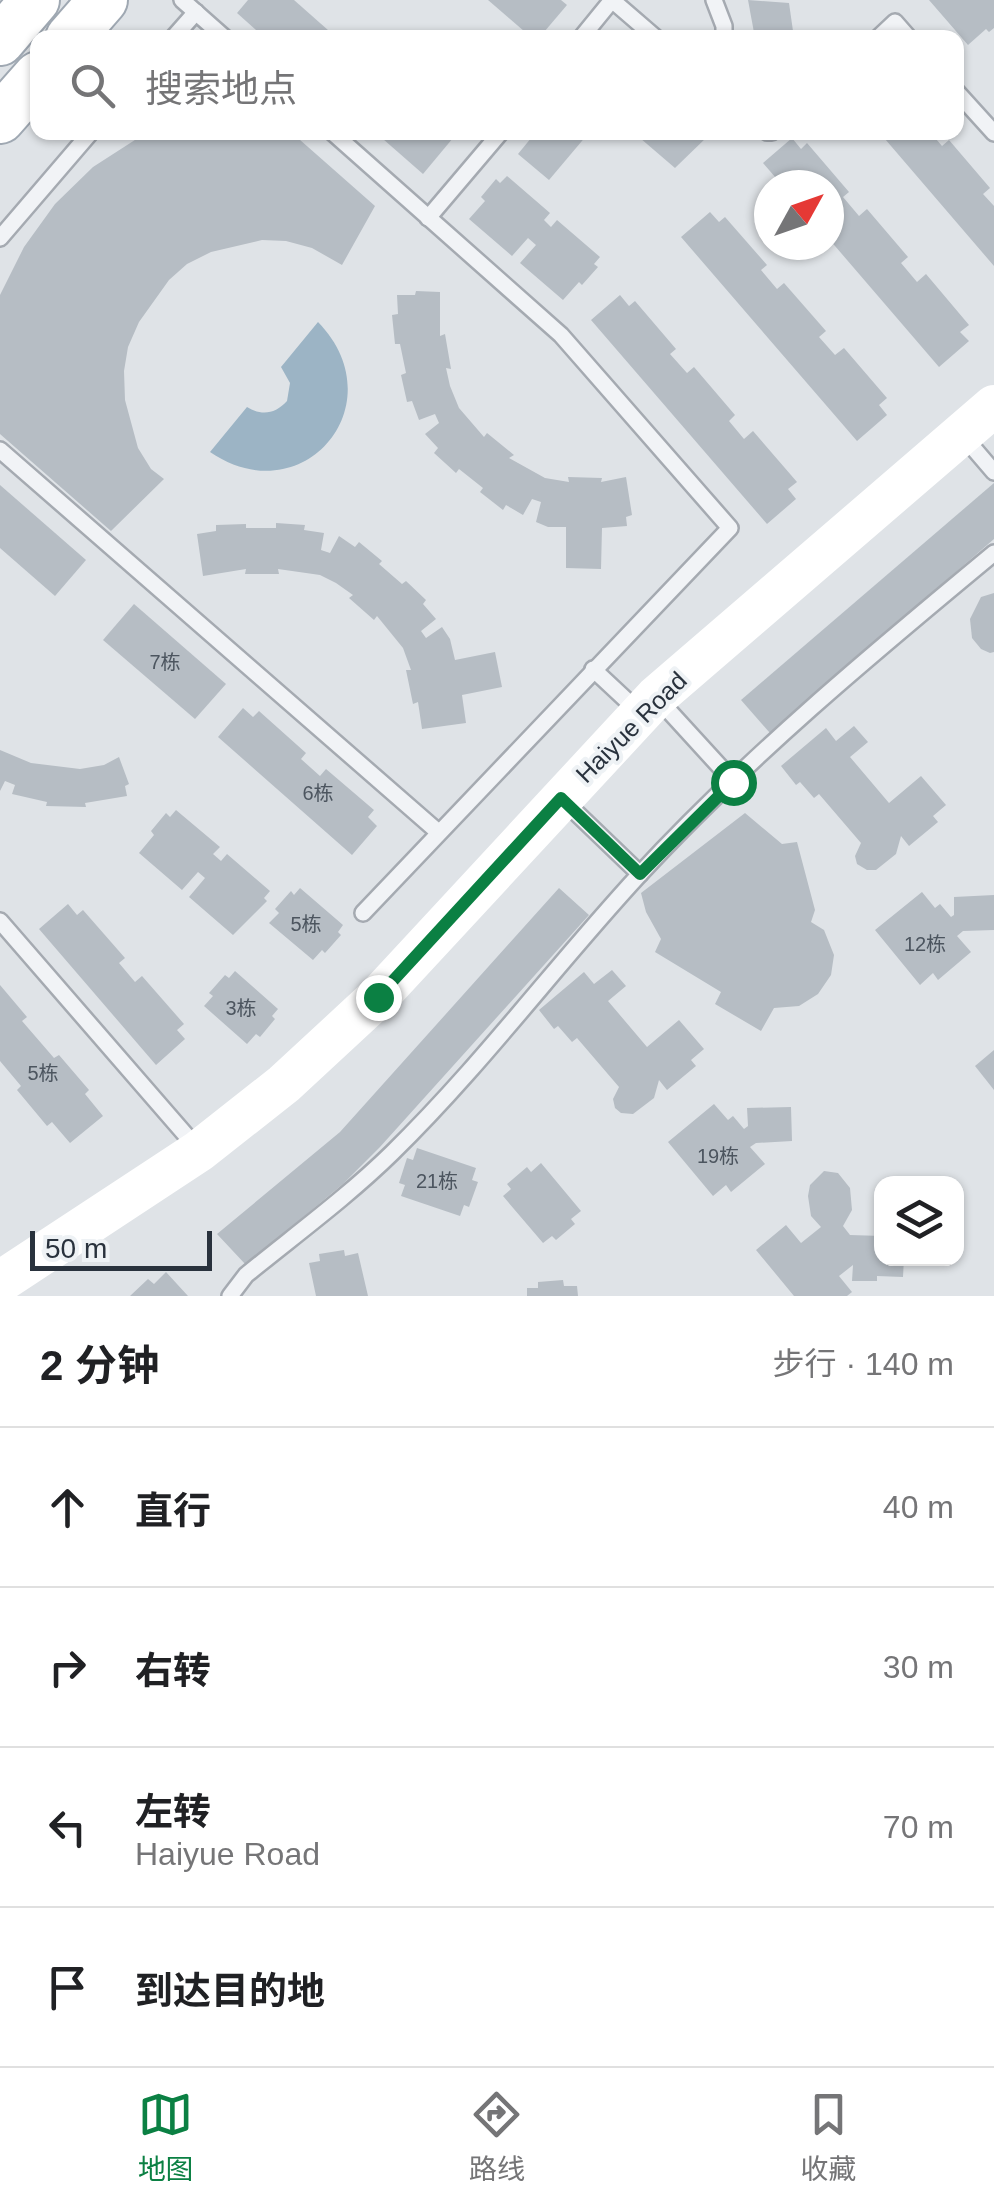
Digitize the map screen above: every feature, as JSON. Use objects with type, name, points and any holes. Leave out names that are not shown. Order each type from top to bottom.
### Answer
[{"type":"main road","points":[[0,40],[35,0]]},
{"type":"main road","points":[[77,30],[103,0]]},
{"type":"main road","points":[[0,119],[30,85]]},
{"type":"street","name":"Haiyue Road","points":[[0,1282],[199,1152],[284,1084],[378,997],[648,705],[994,406]]},
{"type":"lane","points":[[182,0],[215,30]]},
{"type":"lane","points":[[588,30],[612,0],[647,30]]},
{"type":"lane","points":[[714,0],[724,30]]},
{"type":"lane","points":[[181,30],[196,12]]},
{"type":"lane","points":[[964,100],[994,133]]},
{"type":"lane","points":[[0,238],[84,140]]},
{"type":"lane","points":[[341,140],[561,334],[730,528],[363,913]]},
{"type":"lane","points":[[428,218],[493,140]]},
{"type":"lane","points":[[961,434],[994,472]]},
{"type":"lane","points":[[0,450],[437,832]]},
{"type":"lane","points":[[230,1296],[246,1275],[390,1155],[467,1073],[640,874],[733,782],[858,668],[994,553]]},
{"type":"lane","points":[[593,669],[648,705],[733,782]]},
{"type":"lane","points":[[561,798],[640,874]]},
{"type":"lane","points":[[0,921],[199,1152]]},
{"type":"water","points":[[318,322],[340,353],[348,385],[343,416],[329,441],[306,460],[278,470],[245,468],[210,452],[247,407],[268,412],[287,401],[290,383],[281,367]]},
{"type":"building","points":[[248,0],[294,0],[328,30],[256,30],[237,13]]},
{"type":"building","points":[[488,0],[561,0],[567,5],[546,30],[523,30]]},
{"type":"building","points":[[748,0],[789,3],[793,30],[754,30]]},
{"type":"building","points":[[929,0],[994,0],[994,28],[989,32],[986,29],[968,45],[964,30],[955,30]]},
{"type":"building","points":[[135,140],[300,140],[375,206],[342,265],[312,248],[262,240],[211,252],[187,264],[169,280],[139,322],[128,347],[124,371],[125,400],[138,448],[151,469],[164,479],[111,531],[0,434],[0,295],[24,247],[55,204],[93,167]]},
{"type":"building","points":[[384,140],[451,140],[423,174]]},
{"type":"building","points":[[529,140],[583,140],[549,180],[518,154]]},
{"type":"building","points":[[642,140],[704,140],[675,168]]},
{"type":"building","points":[[794,140],[801,149],[807,143],[830,170],[769,170],[763,163]]},
{"type":"building","points":[[886,140],[937,140],[942,146],[949,140],[990,188],[983,194],[994,206],[994,266]]},
{"type":"building","points":[[507,176],[550,213],[544,220],[551,227],[557,220],[600,257],[594,264],[598,267],[563,300],[520,263],[536,245],[528,238],[512,256],[469,219],[485,201],[481,197],[496,179],[500,183]]},
{"type":"building","points":[[844,198],[859,216],[867,209],[908,257],[901,263],[917,282],[926,274],[969,325],[960,332],[969,341],[939,367],[844,256]]},
{"type":"building","points":[[710,212],[719,222],[725,217],[754,250],[754,260],[763,260],[767,265],[761,270],[777,289],[784,283],[826,331],[819,337],[835,355],[844,348],[887,398],[879,405],[887,415],[857,441],[681,237]]},
{"type":"building","points":[[416,291],[440,292],[440,336],[445,334],[450,386],[459,408],[484,437],[487,433],[514,455],[509,458],[545,478],[569,482],[568,477],[602,478],[601,482],[626,477],[632,515],[626,517],[627,526],[602,528],[601,569],[566,568],[566,527],[536,522],[541,502],[532,499],[523,515],[506,505],[503,510],[480,492],[483,488],[459,469],[456,473],[434,453],[438,448],[425,434],[439,423],[435,414],[419,420],[412,401],[407,402],[400,344],[395,344],[392,315],[398,314],[397,295],[415,295]]},
{"type":"building","points":[[620,295],[629,306],[635,301],[676,349],[670,354],[687,373],[694,367],[735,415],[729,421],[744,439],[753,431],[797,482],[788,489],[796,499],[767,524],[591,320]]},
{"type":"building","points":[[994,483],[994,539],[770,733],[741,700]]},
{"type":"building","points":[[0,485],[86,560],[55,596],[0,548]]},
{"type":"building","points":[[276,523],[305,525],[304,530],[324,533],[321,550],[330,553],[339,536],[355,547],[359,542],[402,584],[406,581],[426,600],[423,604],[436,619],[421,631],[426,638],[442,627],[450,639],[455,660],[495,652],[502,687],[462,695],[466,723],[422,729],[418,702],[413,704],[406,670],[411,670],[403,648],[377,616],[374,620],[349,598],[353,595],[336,583],[320,575],[278,569],[279,574],[245,574],[246,569],[203,576],[197,534],[216,531],[216,525],[276,528]]},
{"type":"building","points":[[994,593],[994,652],[990,653],[972,638],[970,619],[981,597]]},
{"type":"building","points":[[134,604],[226,684],[195,719],[103,640]]},
{"type":"building","points":[[243,708],[253,717],[259,711],[306,753],[301,759],[320,776],[326,769],[374,810],[368,817],[377,826],[352,855],[218,737]]},
{"type":"building","points":[[854,726],[868,742],[850,757],[889,803],[921,776],[946,805],[933,816],[938,822],[909,846],[901,836],[896,854],[876,870],[857,864],[855,856],[861,843],[819,794],[814,798],[800,782],[796,785],[781,766],[826,728],[836,741]]},
{"type":"building","points":[[0,750],[31,763],[80,769],[104,765],[119,757],[129,784],[125,786],[127,796],[85,803],[86,807],[46,806],[47,802],[12,794],[15,785],[5,781],[0,791]]},
{"type":"building","points":[[176,810],[220,847],[213,854],[221,861],[227,854],[270,891],[264,898],[267,901],[233,935],[189,897],[205,878],[198,872],[182,890],[139,853],[166,813],[170,817]]},
{"type":"building","points":[[745,813],[782,844],[797,842],[815,910],[811,922],[824,930],[834,955],[831,975],[818,994],[799,1006],[774,1008],[761,1031],[715,1004],[721,992],[655,952],[661,939],[641,893]]},
{"type":"building","points":[[300,888],[343,925],[338,932],[341,935],[313,960],[269,923],[279,913],[275,909],[291,891],[294,895]]},
{"type":"building","points":[[559,888],[589,915],[380,1147],[344,1183],[246,1265],[217,1234],[340,1132]]},
{"type":"building","points":[[922,892],[935,908],[940,904],[951,917],[954,897],[994,895],[994,930],[963,931],[957,936],[971,952],[938,980],[933,973],[920,985],[875,930]]},
{"type":"building","points":[[68,904],[77,915],[83,910],[125,958],[119,963],[135,982],[142,976],[184,1024],[177,1030],[185,1039],[156,1065],[39,929]]},
{"type":"building","points":[[612,970],[626,986],[608,1001],[647,1047],[679,1020],[704,1049],[691,1060],[696,1066],[667,1090],[659,1080],[654,1098],[633,1114],[615,1108],[613,1099],[619,1087],[577,1038],[572,1042],[558,1026],[554,1029],[539,1010],[584,972],[594,984]]},
{"type":"building","points":[[235,971],[278,1009],[260,1037],[256,1034],[247,1044],[204,1006],[213,996],[209,993],[225,975],[229,978]]},
{"type":"building","points":[[0,985],[27,1017],[22,1021],[89,1090],[85,1094],[103,1116],[70,1143],[52,1122],[47,1126],[17,1090],[21,1086],[0,1061]]},
{"type":"building","points":[[994,1050],[994,1090],[975,1066]]},
{"type":"building","points":[[714,1104],[728,1120],[733,1116],[744,1129],[748,1126],[747,1108],[791,1107],[792,1141],[756,1143],[750,1147],[765,1164],[731,1192],[726,1185],[713,1196],[668,1142]]},
{"type":"building","points":[[417,1148],[476,1168],[472,1180],[478,1182],[469,1207],[464,1205],[460,1216],[401,1196],[405,1185],[399,1183],[407,1158],[413,1160]]},
{"type":"building","points":[[541,1163],[581,1211],[571,1219],[575,1224],[556,1240],[552,1236],[543,1243],[503,1196],[511,1189],[507,1184],[527,1167],[531,1172]]},
{"type":"building","points":[[824,1171],[838,1173],[850,1188],[852,1210],[843,1226],[850,1235],[874,1236],[874,1266],[904,1266],[903,1277],[877,1276],[877,1281],[852,1281],[853,1265],[839,1276],[852,1292],[847,1296],[794,1296],[756,1250],[786,1225],[801,1243],[821,1227],[811,1216],[810,1185]]},
{"type":"building","points":[[344,1250],[345,1256],[358,1253],[368,1296],[316,1296],[309,1263],[320,1261],[319,1254]]},
{"type":"building","points":[[166,1272],[188,1296],[130,1296],[148,1279],[154,1284]]},
{"type":"building","points":[[563,1280],[564,1286],[577,1286],[578,1296],[527,1296],[527,1288],[538,1288],[538,1282]]},
{"type":"route","points":[[378,997],[561,798],[640,874],[733,782]]}]
